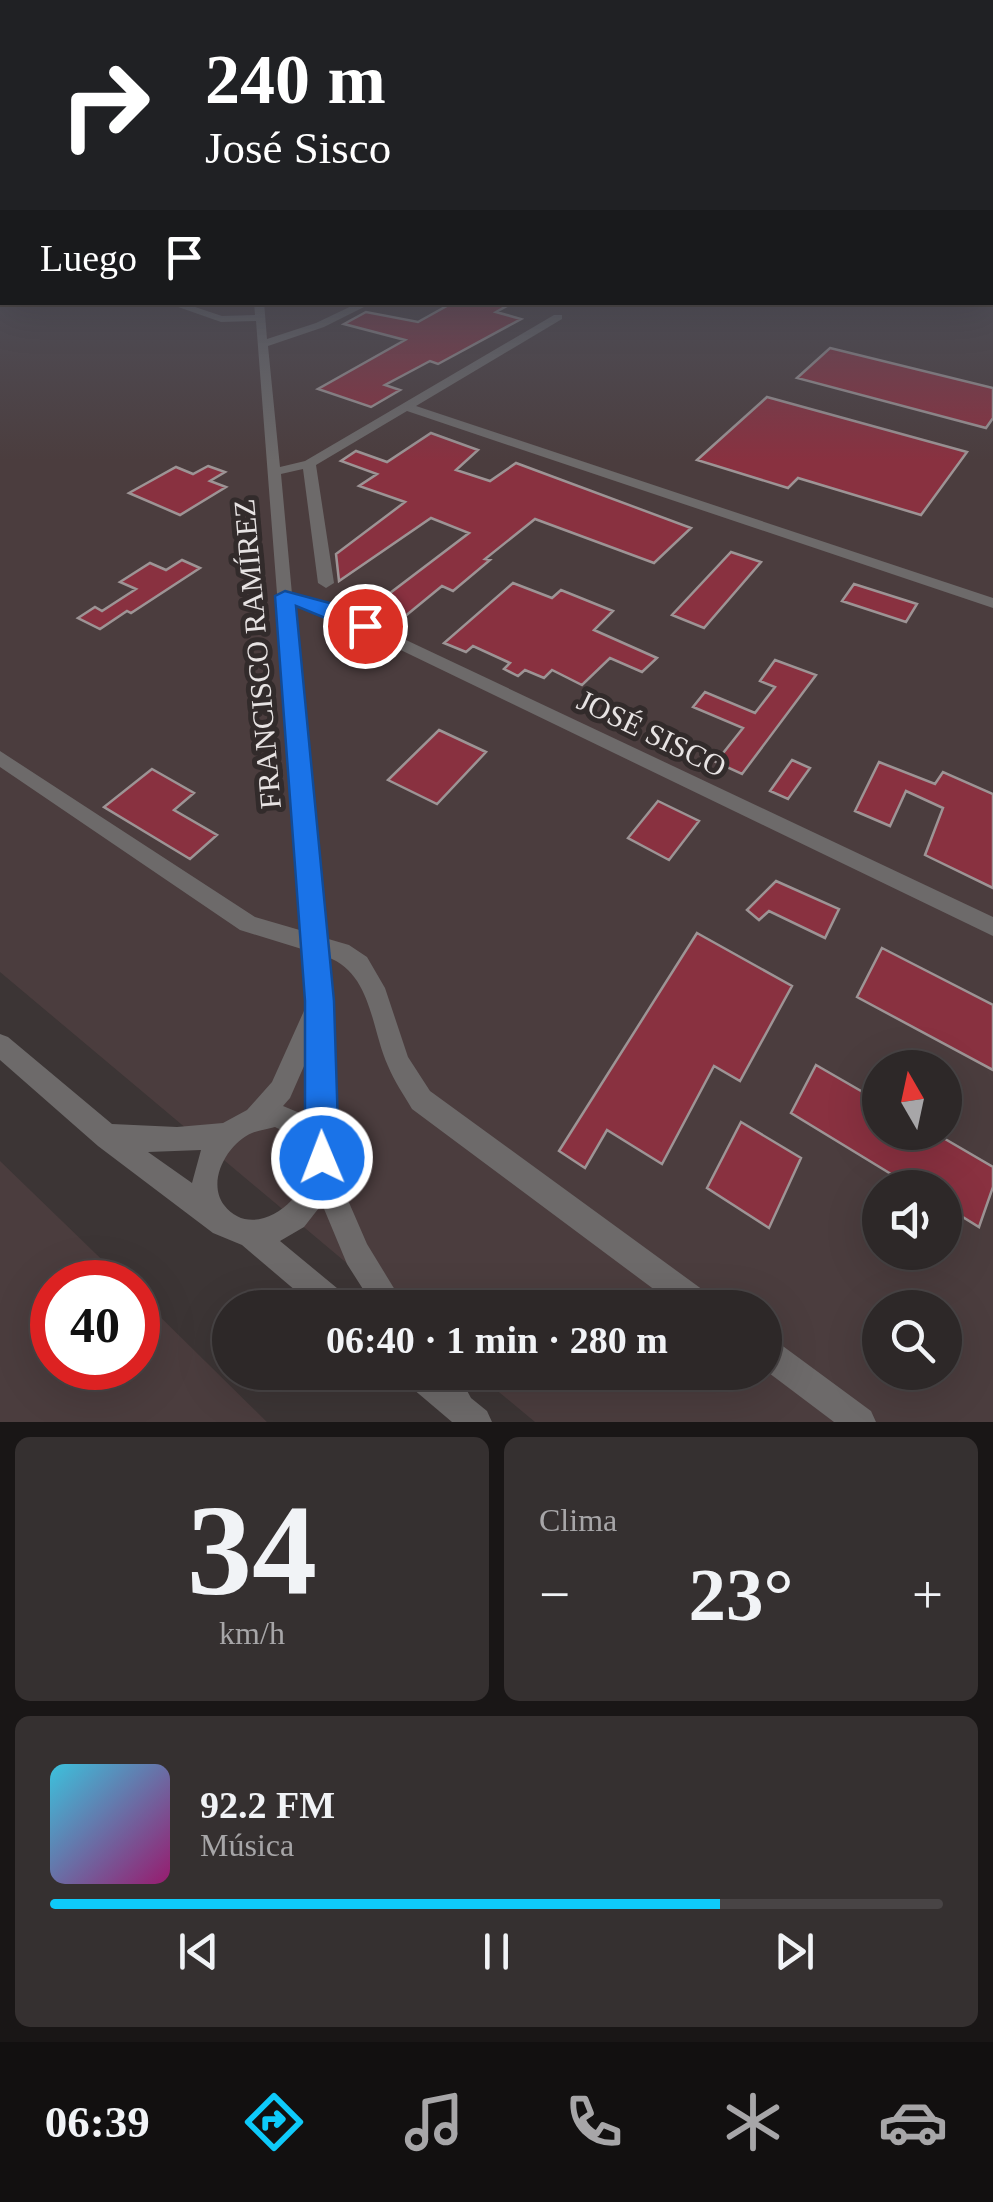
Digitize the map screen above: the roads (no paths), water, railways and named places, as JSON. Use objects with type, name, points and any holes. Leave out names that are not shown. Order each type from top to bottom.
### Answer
[{"type":"street","name":"FRANCISCO RAMÍREZ","points":[[261,328],[320,1001],[320,1158]]},
{"type":"street","points":[[263,344],[313,328]]},
{"type":"street","points":[[274,472],[309,464],[537,328]]},
{"type":"street","points":[[407,407],[993,603]]},
{"type":"street","points":[[309,464],[326,583]]},
{"type":"street","name":"JOSÉ SISCO","points":[[285,596],[330,610],[993,926]]},
{"type":"street","points":[[0,758],[248,924],[341,952],[359,964],[374,988],[398,1062],[420,1100],[679,1290]]},
{"type":"street","points":[[216,1217],[206,1198],[205,1176],[213,1153],[227,1135],[256,1118],[281,1090],[320,1001]]},
{"type":"street","points":[[0,1045],[107,1137],[230,1228],[250,1234],[317,1290]]},
{"type":"street","points":[[256,1118],[276,1115],[310,1130],[356,1254],[380,1290]]},
{"type":"street","points":[[107,1137],[177,1140],[227,1135]]},
{"type":"street","points":[[250,1234],[275,1230],[298,1216],[314,1195],[320,1158]]},
{"type":"street","points":[[782,1365],[860,1422]]},
{"type":"street","points":[[438,1390],[474,1420]]},
{"type":"street","points":[[452,1390],[474,1420]]}]
